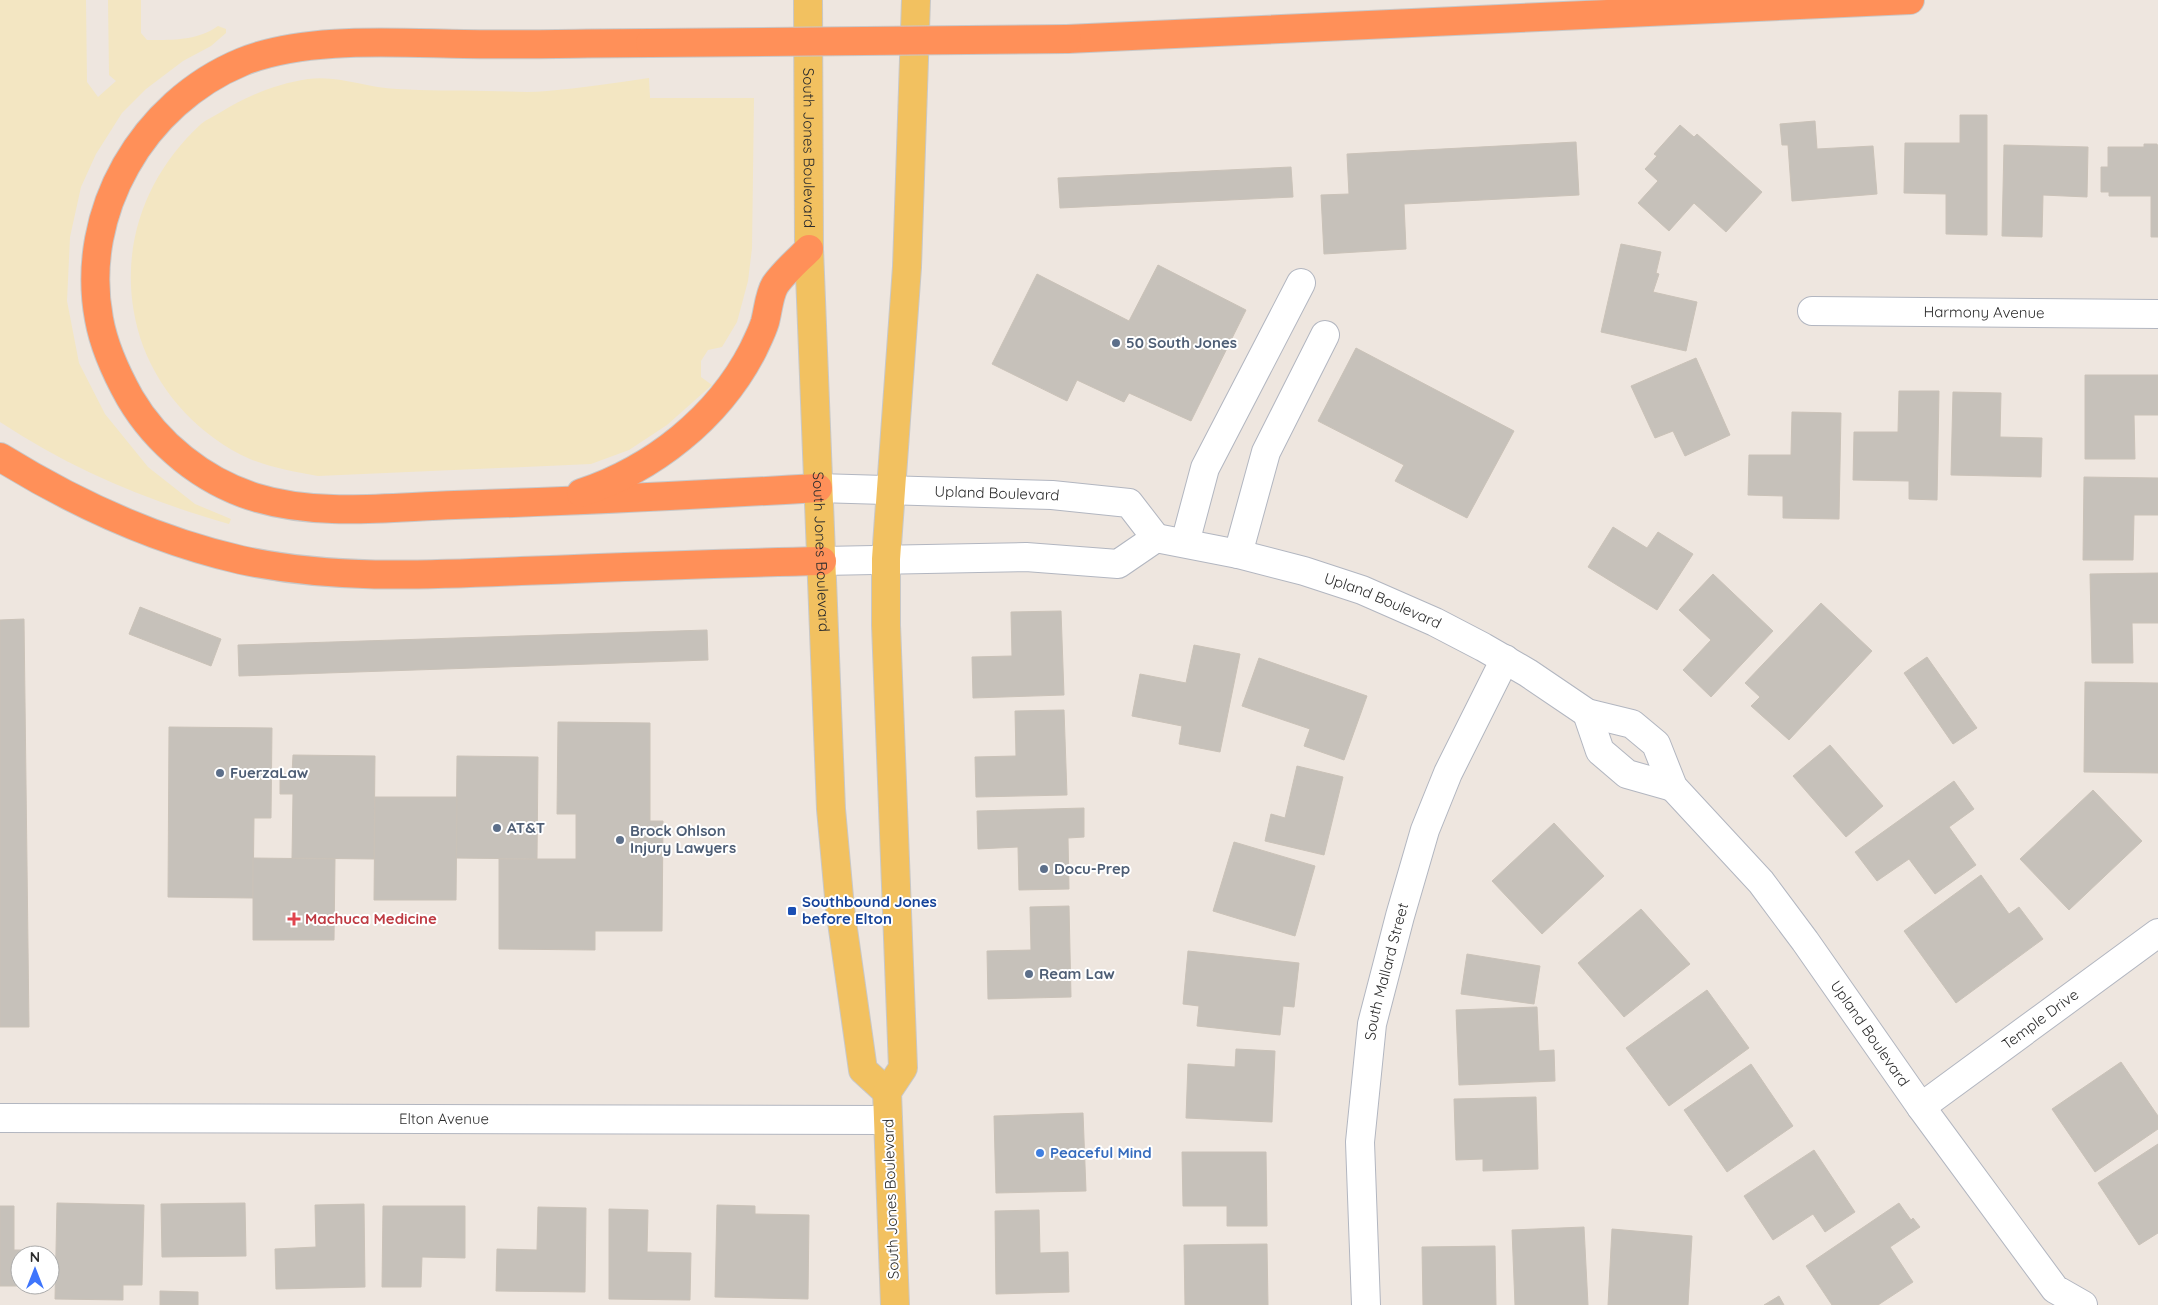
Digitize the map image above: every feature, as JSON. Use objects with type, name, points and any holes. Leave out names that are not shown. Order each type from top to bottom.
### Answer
[{"type":"highway","points":[[818,488],[556,501],[316,507],[288,505],[250,496],[203,472],[173,450],[150,427],[126,391],[113,363],[103,335],[97,304],[96,271],[101,230],[124,168],[153,126],[185,94],[210,78],[245,61],[290,48],[337,45],[1067,39],[1910,0]]},
{"type":"highway","points":[[556,501],[602,486],[634,469],[672,445],[705,416],[736,378],[751,352],[765,322],[775,286],[809,249]]},
{"type":"highway","points":[[0,457],[81,504],[147,532],[241,560],[314,571],[402,576],[822,561]]},
{"type":"main road","name":"South Jones Boulevard","points":[[808,0],[809,249],[831,809],[840,908],[862,1070],[887,1092],[895,1305]]},
{"type":"main road","points":[[887,1092],[903,1068],[887,645],[886,559],[907,266],[916,0]]},
{"type":"street","points":[[1185,543],[1205,468],[1301,283]]},
{"type":"street","name":"Harmony Avenue","points":[[1812,311],[2158,314]]},
{"type":"street","points":[[1238,554],[1266,452],[1325,335]]},
{"type":"street","name":"Upland Boulevard","points":[[818,488],[1052,495],[1129,502],[1156,538],[1238,554],[1304,571],[1362,590],[1435,622],[1505,659],[1587,713],[1632,724],[1656,744],[1673,787],[1761,882],[1805,941],[2056,1297],[2083,1305]]},
{"type":"street","points":[[822,561],[1026,557],[1118,564],[1156,538]]},
{"type":"street","name":"South Mallard Street","points":[[1366,1305],[1360,1142],[1372,1024],[1425,830],[1448,773],[1505,659]]},
{"type":"street","points":[[1587,713],[1600,751],[1627,774],[1673,787]]},
{"type":"street","name":"Temple Drive","points":[[1921,1107],[2158,933]]},
{"type":"street","name":"Elton Avenue","points":[[0,1118],[888,1120]]},
{"type":"sand","points":[[0,0],[86,0],[87,82],[98,97],[116,81],[109,75],[108,0],[141,0],[141,33],[147,40],[175,40],[193,37],[202,35],[218,26],[226,29],[226,33],[211,46],[183,61],[146,89],[122,113],[96,154],[81,187],[70,237],[67,301],[79,363],[105,414],[148,467],[195,504],[231,519],[229,524],[169,505],[111,482],[54,455],[0,422]]},
{"type":"sand","points":[[649,78],[650,98],[754,98],[752,248],[748,281],[737,322],[722,347],[708,350],[701,361],[701,377],[712,385],[667,425],[629,450],[591,464],[318,476],[267,465],[232,450],[215,439],[185,413],[161,382],[143,346],[135,316],[131,285],[132,255],[138,226],[147,198],[161,172],[179,147],[201,124],[242,100],[263,91],[308,79],[342,80],[397,89],[539,92]]},
{"type":"building","points":[[1960,115],[1987,115],[1987,235],[1946,234],[1946,194],[1904,193],[1905,143],[1960,143]]},
{"type":"building","points":[[1815,121],[1817,149],[1873,146],[1877,194],[1792,201],[1788,145],[1782,145],[1780,124]]},
{"type":"building","points":[[1680,125],[1694,137],[1697,134],[1762,192],[1726,232],[1694,203],[1669,231],[1638,203],[1658,181],[1645,169],[1657,156],[1654,154]]},
{"type":"building","points":[[1576,142],[1579,195],[1404,204],[1406,249],[1324,254],[1321,195],[1349,194],[1347,154]]},
{"type":"building","points":[[2144,144],[2157,144],[2158,147],[2158,237],[2151,237],[2151,196],[2109,196],[2109,192],[2101,192],[2101,167],[2108,167],[2108,147],[2144,147]]},
{"type":"building","points":[[2004,145],[2088,147],[2087,197],[2043,195],[2042,237],[2002,236]]},
{"type":"building","points":[[1291,167],[1293,197],[1060,208],[1058,178]]},
{"type":"building","points":[[1621,244],[1661,252],[1656,273],[1659,274],[1653,292],[1697,302],[1686,351],[1601,332]]},
{"type":"building","name":"50 South Jones","points":[[1158,265],[1246,310],[1191,421],[1129,393],[1124,402],[1077,380],[1067,401],[992,364],[1037,274],[1129,321]]},
{"type":"building","points":[[1356,348],[1514,431],[1467,518],[1395,481],[1404,465],[1318,421]]},
{"type":"building","points":[[1696,358],[1730,435],[1685,456],[1673,431],[1655,438],[1631,386]]},
{"type":"building","points":[[2085,375],[2158,375],[2158,415],[2134,415],[2135,459],[2085,459]]},
{"type":"building","points":[[1899,391],[1939,391],[1937,500],[1909,499],[1909,481],[1853,480],[1854,432],[1898,432]]},
{"type":"building","points":[[1953,392],[2001,393],[2000,437],[2042,438],[2041,477],[1951,475]]},
{"type":"building","points":[[1792,412],[1841,413],[1839,519],[1783,518],[1783,496],[1748,495],[1749,455],[1791,455]]},
{"type":"building","points":[[2084,477],[2158,478],[2158,515],[2134,515],[2133,560],[2083,560]]},
{"type":"building","points":[[1613,527],[1647,548],[1658,532],[1693,554],[1657,610],[1588,567]]},
{"type":"building","points":[[2158,573],[2158,623],[2132,623],[2133,663],[2092,663],[2090,574]]},
{"type":"building","points":[[1713,574],[1773,631],[1711,697],[1683,670],[1711,640],[1679,610]]},
{"type":"building","points":[[1821,603],[1872,651],[1789,740],[1751,706],[1760,697],[1745,683]]},
{"type":"building","points":[[140,607],[221,639],[211,666],[129,634]]},
{"type":"building","points":[[1061,611],[1064,695],[973,698],[972,657],[1012,656],[1011,612]]},
{"type":"building","points":[[24,619],[29,1027],[0,1027],[0,620]]},
{"type":"building","points":[[707,630],[708,660],[239,676],[238,645]]},
{"type":"building","points":[[1194,645],[1240,654],[1220,752],[1179,744],[1182,726],[1132,716],[1140,674],[1186,683]]},
{"type":"building","points":[[1927,657],[1977,728],[1953,744],[1904,673]]},
{"type":"building","points":[[1259,658],[1367,696],[1344,760],[1304,746],[1310,729],[1242,706]]},
{"type":"building","points":[[2085,682],[2158,683],[2158,773],[2084,772]]},
{"type":"building","points":[[1064,710],[1067,795],[976,797],[975,757],[1016,756],[1015,711]]},
{"type":"building","name":"Brock Ohlson Injury Lawyers","points":[[558,722],[650,723],[650,821],[663,821],[662,931],[595,931],[595,950],[499,949],[499,859],[576,859],[576,814],[557,814]]},
{"type":"building","name":"FuerzaLaw","points":[[169,727],[272,728],[271,818],[254,818],[253,898],[168,897]]},
{"type":"building","points":[[1830,745],[1883,806],[1846,837],[1793,776]]},
{"type":"building","points":[[293,755],[375,756],[374,859],[292,858],[293,794],[280,794],[280,774],[292,774]]},
{"type":"building","name":"AT&T","points":[[457,756],[538,757],[537,859],[456,858]]},
{"type":"building","points":[[1297,766],[1343,777],[1324,855],[1265,841],[1271,814],[1285,818]]},
{"type":"building","points":[[1954,781],[1974,809],[1949,827],[1976,865],[1935,894],[1909,859],[1877,881],[1855,852]]},
{"type":"building","points":[[2093,790],[2142,841],[2069,910],[2020,859]]},
{"type":"building","points":[[375,797],[457,797],[456,900],[374,900]]},
{"type":"building","name":"Docu-Prep","points":[[1084,808],[1084,837],[1068,838],[1069,889],[1019,890],[1018,847],[978,849],[977,811]]},
{"type":"building","points":[[1554,823],[1604,876],[1542,934],[1492,881]]},
{"type":"building","points":[[1234,842],[1315,866],[1295,936],[1213,911]]},
{"type":"building","name":"Machuca Medicine","points":[[253,858],[335,859],[334,940],[253,940]]},
{"type":"building","points":[[1981,875],[2009,914],[2019,907],[2043,939],[1956,1003],[1904,931]]},
{"type":"building","name":"Ream Law","points":[[1069,906],[1071,997],[988,999],[987,951],[1031,950],[1030,907]]},
{"type":"building","points":[[1641,909],[1690,964],[1624,1017],[1578,963]]},
{"type":"building","points":[[1188,951],[1299,963],[1294,1007],[1283,1006],[1280,1035],[1197,1026],[1199,1006],[1183,1004]]},
{"type":"building","points":[[1467,954],[1540,966],[1534,1004],[1461,994]]},
{"type":"building","points":[[1707,990],[1749,1048],[1669,1106],[1626,1048]]},
{"type":"building","points":[[1537,1007],[1539,1051],[1554,1050],[1555,1081],[1459,1085],[1456,1010]]},
{"type":"building","points":[[1236,1049],[1275,1051],[1272,1122],[1186,1118],[1188,1064],[1235,1067]]},
{"type":"building","points":[[2121,1062],[2158,1116],[2158,1129],[2095,1172],[2052,1109]]},
{"type":"building","points":[[1751,1064],[1793,1126],[1727,1172],[1684,1110]]},
{"type":"building","points":[[1536,1097],[1538,1169],[1483,1171],[1483,1159],[1456,1160],[1454,1099]]},
{"type":"building","name":"Peaceful Mind","points":[[1083,1113],[1086,1191],[996,1193],[994,1116]]},
{"type":"building","points":[[2158,1144],[2158,1233],[2139,1245],[2098,1183]]},
{"type":"building","points":[[1814,1150],[1855,1212],[1825,1232],[1813,1214],[1773,1240],[1744,1196]]},
{"type":"building","points":[[1182,1152],[1266,1152],[1267,1226],[1227,1226],[1227,1206],[1183,1206]]},
{"type":"building","points":[[57,1203],[144,1205],[142,1285],[123,1285],[123,1300],[55,1299],[55,1295],[60,1295],[60,1245],[56,1245]]},
{"type":"building","points":[[245,1203],[246,1256],[162,1257],[161,1204]]},
{"type":"building","points":[[1899,1203],[1911,1220],[1913,1218],[1920,1227],[1890,1247],[1913,1282],[1878,1305],[1832,1305],[1806,1266]]},
{"type":"building","points":[[364,1204],[365,1287],[276,1289],[275,1249],[316,1247],[315,1205]]},
{"type":"building","points":[[717,1205],[755,1206],[755,1214],[809,1215],[808,1299],[715,1297]]},
{"type":"building","points":[[0,1206],[14,1206],[14,1245],[10,1245],[10,1286],[0,1286]]},
{"type":"building","points":[[383,1206],[465,1206],[465,1258],[422,1257],[421,1287],[382,1287]]},
{"type":"building","points":[[538,1207],[586,1208],[585,1292],[496,1291],[497,1249],[537,1250]]},
{"type":"building","points":[[609,1209],[648,1210],[647,1252],[691,1253],[690,1300],[609,1299]]},
{"type":"building","points":[[1039,1210],[1040,1253],[1068,1252],[1069,1292],[996,1294],[995,1211]]},
{"type":"building","points":[[1584,1227],[1588,1305],[1515,1305],[1512,1230]]},
{"type":"building","points":[[1612,1229],[1692,1236],[1688,1305],[1608,1305]]},
{"type":"building","points":[[1267,1244],[1268,1305],[1185,1305],[1184,1245]]},
{"type":"building","points":[[1495,1246],[1496,1305],[1423,1305],[1422,1247]]},
{"type":"building","points":[[160,1291],[198,1292],[198,1305],[160,1305]]},
{"type":"building","points":[[1779,1296],[1784,1305],[1764,1305]]},
{"type":"place","name":"50 South Jones","points":[[1116,343]]},
{"type":"place","name":"FuerzaLaw","points":[[220,773]]},
{"type":"place","name":"AT&T","points":[[497,828]]},
{"type":"place","name":"Brock Ohlson Injury Lawyers","points":[[620,840]]},
{"type":"place","name":"Docu-Prep","points":[[1044,869]]},
{"type":"place","name":"Southbound Jones before Elton","points":[[792,911]]},
{"type":"place","name":"Machuca Medicine","points":[[294,919]]},
{"type":"place","name":"Ream Law","points":[[1029,974]]},
{"type":"place","name":"Peaceful Mind","points":[[1040,1153]]}]
